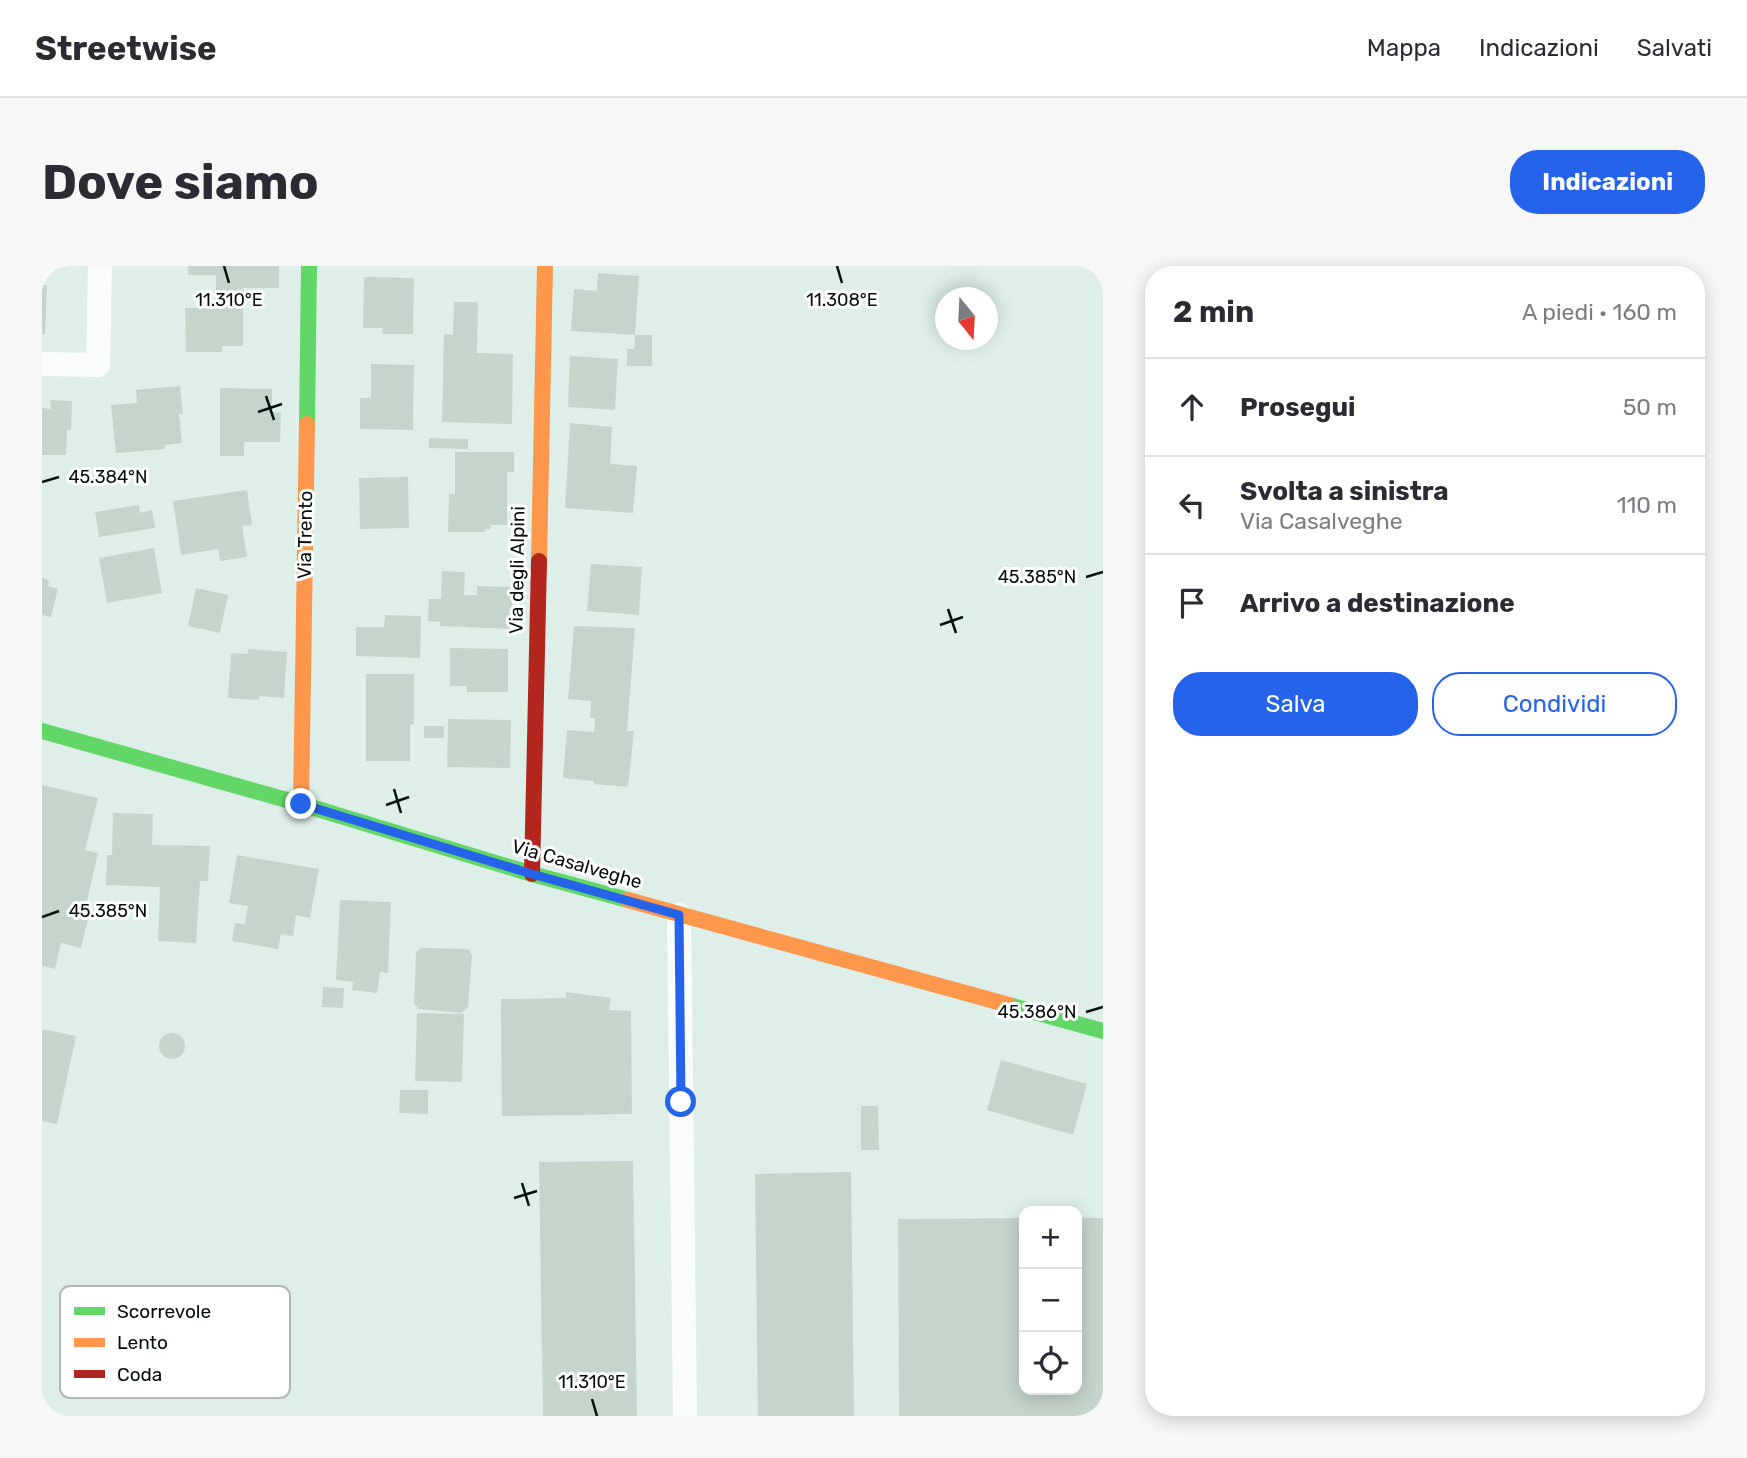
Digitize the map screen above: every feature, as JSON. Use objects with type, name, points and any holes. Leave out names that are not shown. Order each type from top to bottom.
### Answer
[{"type":"street","points":[[42,364],[97,365],[100,266]]},
{"type":"street","name":"Via Trento","points":[[301,804],[309,266]]},
{"type":"street","name":"Via degli Alpini","points":[[532,874],[545,266]]},
{"type":"street","name":"Via Casalveghe","points":[[42,731],[301,804],[532,874],[1103,1031]]},
{"type":"street","points":[[679,915],[685,1416]]},
{"type":"building","points":[[188,266],[279,266],[279,288],[243,288],[243,346],[222,346],[222,352],[186,352],[185,308],[216,308],[216,275],[188,275]]},
{"type":"building","points":[[598,273],[639,276],[635,335],[571,331],[574,289],[597,291]]},
{"type":"building","points":[[364,277],[414,278],[413,334],[382,334],[383,328],[363,328]]},
{"type":"building","points":[[42,285],[47,285],[45,334],[42,334]]},
{"type":"building","points":[[454,302],[478,302],[477,353],[513,354],[512,424],[442,422],[444,334],[453,335]]},
{"type":"building","points":[[635,335],[652,335],[652,366],[627,366],[627,349],[634,349]]},
{"type":"building","points":[[570,356],[618,359],[615,410],[568,407]]},
{"type":"building","points":[[371,364],[414,365],[413,430],[360,429],[360,398],[371,398]]},
{"type":"building","points":[[180,386],[182,443],[165,445],[165,449],[116,453],[111,405],[137,403],[136,390]]},
{"type":"building","points":[[220,388],[272,389],[272,412],[281,413],[280,442],[244,442],[244,456],[220,456]]},
{"type":"building","points":[[50,400],[72,401],[71,430],[67,430],[66,455],[42,455],[42,408],[51,409]]},
{"type":"building","points":[[570,423],[612,427],[610,464],[637,466],[633,513],[565,508]]},
{"type":"building","points":[[429,438],[468,439],[468,449],[429,448]]},
{"type":"building","points":[[455,452],[514,452],[514,472],[507,472],[507,525],[491,525],[485,532],[448,532],[449,494],[455,494]]},
{"type":"building","points":[[408,477],[409,528],[360,529],[359,478]]},
{"type":"building","points":[[247,490],[252,525],[242,526],[247,557],[220,561],[218,549],[181,555],[173,501]]},
{"type":"building","points":[[139,505],[140,513],[152,510],[155,528],[99,537],[95,512]]},
{"type":"building","points":[[154,548],[162,593],[107,603],[99,558]]},
{"type":"building","points":[[591,564],[642,567],[639,615],[587,611]]},
{"type":"building","points":[[442,571],[465,572],[464,595],[477,595],[477,586],[513,587],[511,629],[440,626],[440,622],[428,621],[429,599],[441,599]]},
{"type":"building","points":[[42,578],[49,580],[48,586],[58,589],[51,617],[42,615]]},
{"type":"building","points":[[196,588],[228,595],[220,633],[188,626]]},
{"type":"building","points":[[385,615],[421,616],[420,658],[356,656],[356,627],[384,627]]},
{"type":"building","points":[[574,626],[635,628],[627,731],[634,731],[628,787],[563,778],[567,730],[594,732],[595,718],[590,718],[591,701],[568,699]]},
{"type":"building","points":[[450,648],[508,649],[508,692],[467,692],[467,686],[450,686]]},
{"type":"building","points":[[248,649],[287,652],[284,698],[228,698],[231,653],[248,654]]},
{"type":"building","points":[[366,674],[414,674],[414,724],[410,725],[410,761],[366,761]]},
{"type":"building","points":[[448,719],[511,720],[510,768],[447,767]]},
{"type":"building","points":[[424,726],[444,726],[444,738],[424,738]]},
{"type":"building","points":[[42,785],[98,798],[85,850],[98,853],[84,914],[89,915],[81,948],[61,943],[55,969],[42,966]]},
{"type":"building","points":[[113,813],[153,814],[152,845],[210,846],[208,881],[200,881],[196,943],[158,941],[160,887],[106,885],[107,855],[112,855]]},
{"type":"building","points":[[237,855],[319,869],[310,918],[296,915],[293,936],[281,934],[278,949],[232,941],[235,923],[245,924],[248,906],[229,903]]},
{"type":"building","points":[[340,900],[391,902],[388,973],[380,972],[377,993],[352,990],[353,982],[336,980]]},
{"type":"building","points":[[422,948],[469,949],[472,955],[468,1007],[461,1013],[419,1009],[414,1004],[416,952]]},
{"type":"building","points":[[323,987],[344,988],[343,1008],[322,1007]]},
{"type":"building","points":[[566,992],[611,998],[609,1010],[631,1011],[632,1114],[502,1116],[501,999],[566,998]]},
{"type":"building","points":[[417,1013],[464,1014],[462,1082],[415,1081]]},
{"type":"building","points":[[42,1029],[76,1036],[57,1124],[42,1121]]},
{"type":"building","points":[[172,1033],[181,1037],[185,1046],[181,1055],[172,1059],[163,1055],[159,1046],[163,1037]]},
{"type":"building","points":[[1001,1060],[1087,1084],[1073,1135],[987,1110]]},
{"type":"building","points":[[400,1090],[428,1090],[428,1114],[399,1113]]},
{"type":"building","points":[[861,1106],[878,1106],[879,1150],[861,1150]]},
{"type":"building","points":[[633,1161],[637,1416],[543,1416],[539,1162]]},
{"type":"building","points":[[851,1172],[854,1416],[758,1416],[755,1174]]},
{"type":"building","points":[[1019,1218],[1019,1395],[1082,1395],[1082,1218],[1103,1218],[1103,1416],[899,1416],[898,1219]]},
{"type":"traffic: fast","points":[[307,424],[309,266]]},
{"type":"traffic: fast","points":[[42,731],[628,900]]},
{"type":"traffic: fast","points":[[1009,1005],[1103,1031]]},
{"type":"traffic: slow","points":[[539,561],[545,266]]},
{"type":"traffic: slow","points":[[301,804],[307,424]]},
{"type":"traffic: slow","points":[[628,900],[1009,1005]]},
{"type":"traffic: jam","points":[[532,874],[539,561]]},
{"type":"route","points":[[301,804],[679,915],[681,1102]]}]
